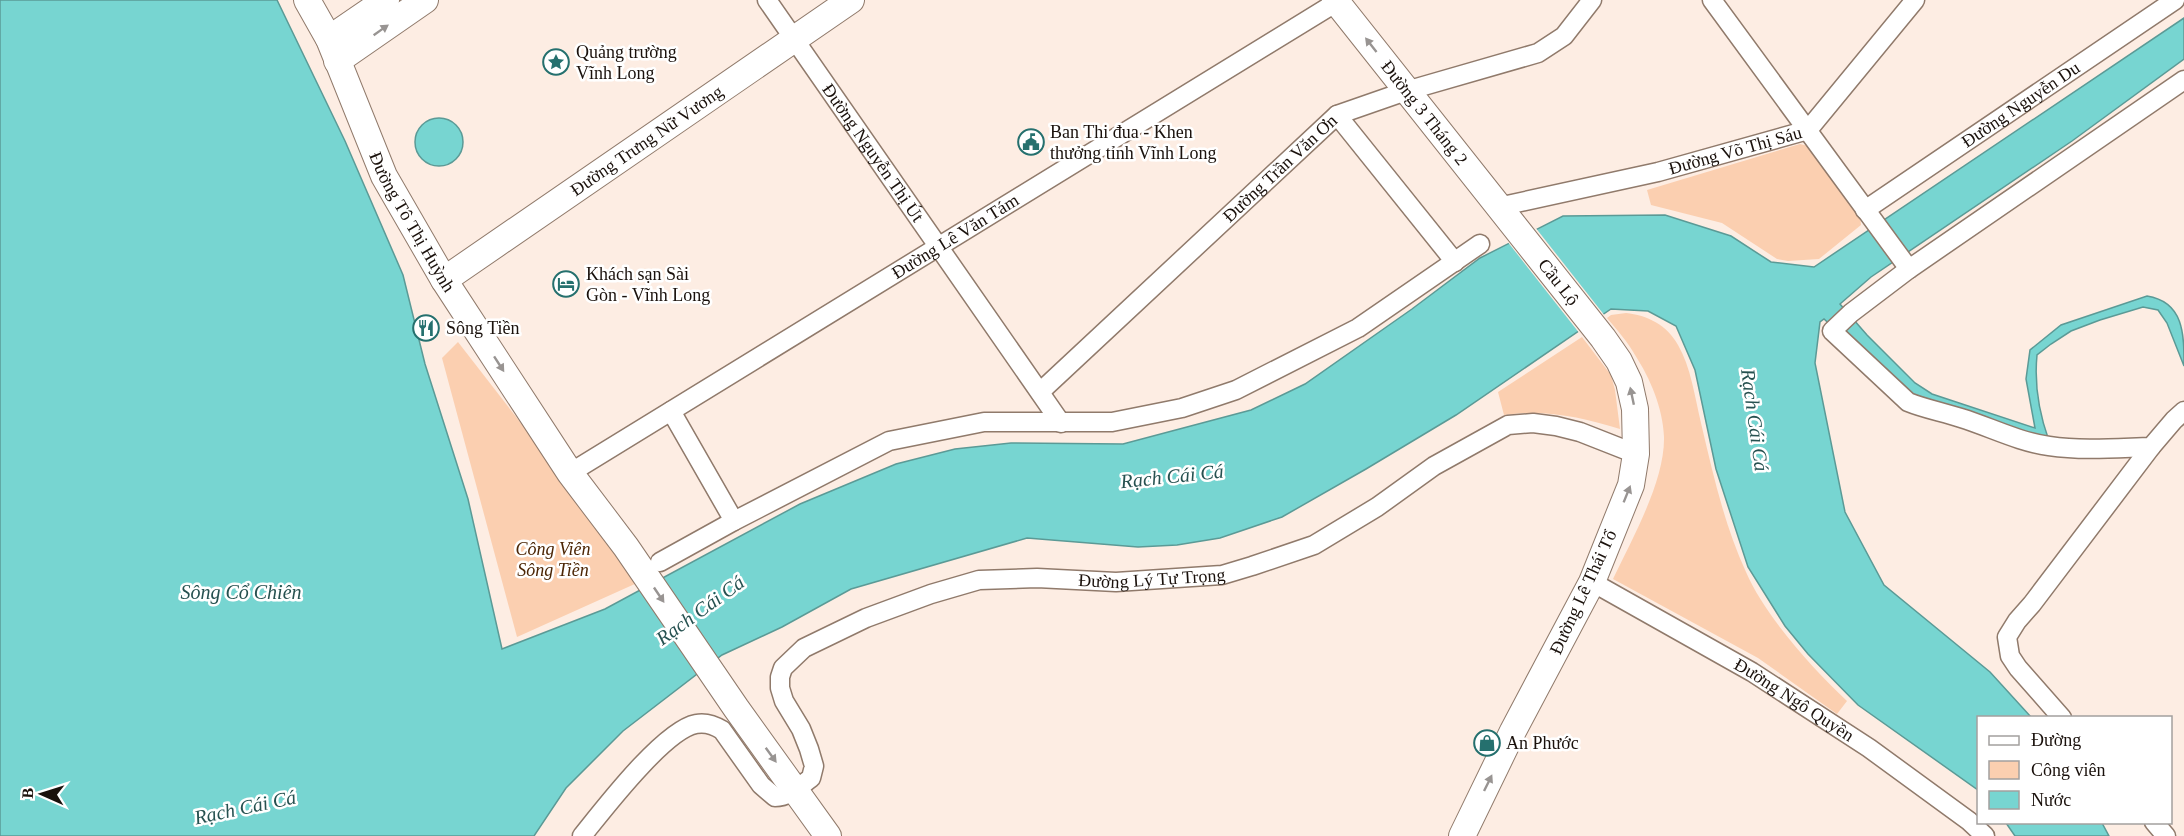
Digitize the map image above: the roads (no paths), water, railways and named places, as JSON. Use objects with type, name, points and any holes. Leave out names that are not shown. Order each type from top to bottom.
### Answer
[{"type":"main road","name":"Đường Tô Thị Huỳnh","points":[[307,0],[333,50],[384,176],[444,280],[570,472],[626,547],[736,708],[828,836]]},
{"type":"main road","points":[[333,50],[386,0]]},
{"type":"main road","points":[[333,50],[426,0]]},
{"type":"main road","name":"Đường Trưng Nữ Vương","points":[[444,280],[851,0]]},
{"type":"main road","name":"Đường 3 Tháng 2","points":[[1337,1],[1514,227]]},
{"type":"main road","name":"Cầu Lộ","points":[[1514,227],[1603,338]]},
{"type":"main road","name":"Đường Lê Thái Tổ","points":[[1462,836],[1513,731],[1592,582],[1631,485],[1636,454],[1635,409],[1629,381],[1619,360],[1603,338]]},
{"type":"street","name":"Đường Nguyễn Thị Út","points":[[767,0],[1061,423]]},
{"type":"street","name":"Đường Trần Văn Ơn","points":[[1040,392],[1337,115],[1406,91],[1538,53],[1564,36],[1592,0]]},
{"type":"street","points":[[1712,0],[1906,264]]},
{"type":"street","name":"Đường Võ Thị Sáu","points":[[1498,207],[1658,172],[1808,130],[1915,0]]},
{"type":"street","name":"Đường Nguyễn Du","points":[[1868,213],[2175,0]]},
{"type":"street","name":"Đường Lê Văn Tám","points":[[570,472],[1337,1]]},
{"type":"street","points":[[2151,447],[2084,449],[2048,446],[1962,418],[1924,409],[1908,402],[1832,331],[1906,264],[2184,80]]},
{"type":"street","points":[[1337,115],[1455,262]]},
{"type":"street","points":[[660,562],[889,441],[984,422],[1112,422],[1141,418],[1182,408],[1236,390],[1358,328],[1480,244]]},
{"type":"street","points":[[671,411],[734,521]]},
{"type":"street","points":[[2061,716],[2018,668],[2010,656],[2007,637],[2016,621],[2068,559],[2151,447],[2181,418]]},
{"type":"street","name":"Đường Lý Tự Trọng","points":[[796,790],[811,778],[814,766],[801,729],[784,701],[780,688],[783,668],[804,648],[866,618],[931,594],[979,580],[1037,578],[1116,582],[1222,575],[1252,566],[1314,545],[1377,507],[1434,466],[1508,425],[1533,423],[1556,426],[1580,432],[1636,454]]},
{"type":"street","name":"Đường Ngô Quyền","points":[[1592,582],[1752,672],[1869,748],[1969,821],[1985,836]]},
{"type":"street","points":[[582,836],[622,786],[667,741],[675,734],[695,724],[714,724],[722,730],[761,785],[775,797],[783,797],[796,790]]},
{"type":"street","points":[[2156,824],[2166,836]]},
{"type":"water","name":"Sông Cổ Chiên","points":[[0,0],[277,0],[345,141],[403,275],[425,364],[468,499],[502,649],[605,609],[800,504],[896,464],[955,449],[1011,443],[1123,444],[1251,410],[1305,384],[1480,258],[1563,216],[1665,215],[1731,236],[1771,262],[1814,267],[2184,18],[2184,59],[2072,141],[1871,277],[1840,304],[1915,383],[1932,394],[2035,428],[2026,379],[2030,350],[2061,325],[2147,296],[2159,299],[2175,312],[2179,321],[2182,331],[2184,366],[2167,323],[2158,310],[2143,307],[2071,331],[2037,355],[2038,399],[2049,441],[1915,403],[1824,319],[1820,322],[1815,363],[1845,512],[1884,585],[1990,672],[2030,716],[1977,716],[1977,789],[1858,705],[1808,654],[1785,626],[1748,567],[1716,469],[1695,370],[1676,326],[1648,311],[1611,309],[1456,415],[1282,517],[1220,538],[1177,545],[1138,547],[1027,538],[851,589],[782,627],[722,655],[623,731],[566,788],[534,836],[0,836]]},
{"type":"water","points":[[439,118],[456,125],[463,142],[456,159],[439,166],[422,159],[415,142],[422,125]]},
{"type":"water","points":[[2007,824],[2103,824],[2109,836],[2015,836]]},
{"type":"place","name":"Quảng trường Vĩnh Long","points":[[556,62]]},
{"type":"place","name":"Ban Thi đua - Khen thưởng tỉnh Vĩnh Long","points":[[1031,142]]},
{"type":"place","name":"Khách sạn Sài Gòn - Vĩnh Long","points":[[566,284]]},
{"type":"place","name":"Sông Tiền","points":[[426,328]]},
{"type":"place","name":"An Phước","points":[[1487,743]]},
{"type":"water label","name":"Rạch Cái Cá","points":[[1755,420]]},
{"type":"water label","name":"Rạch Cái Cá","points":[[1172,476]]},
{"type":"water label","name":"Rạch Cái Cá","points":[[700,610]]},
{"type":"water label","name":"Rạch Cái Cá","points":[[245,807]]},
{"type":"park label","name":"Công Viên Sông Tiền","points":[[553,559]]}]
